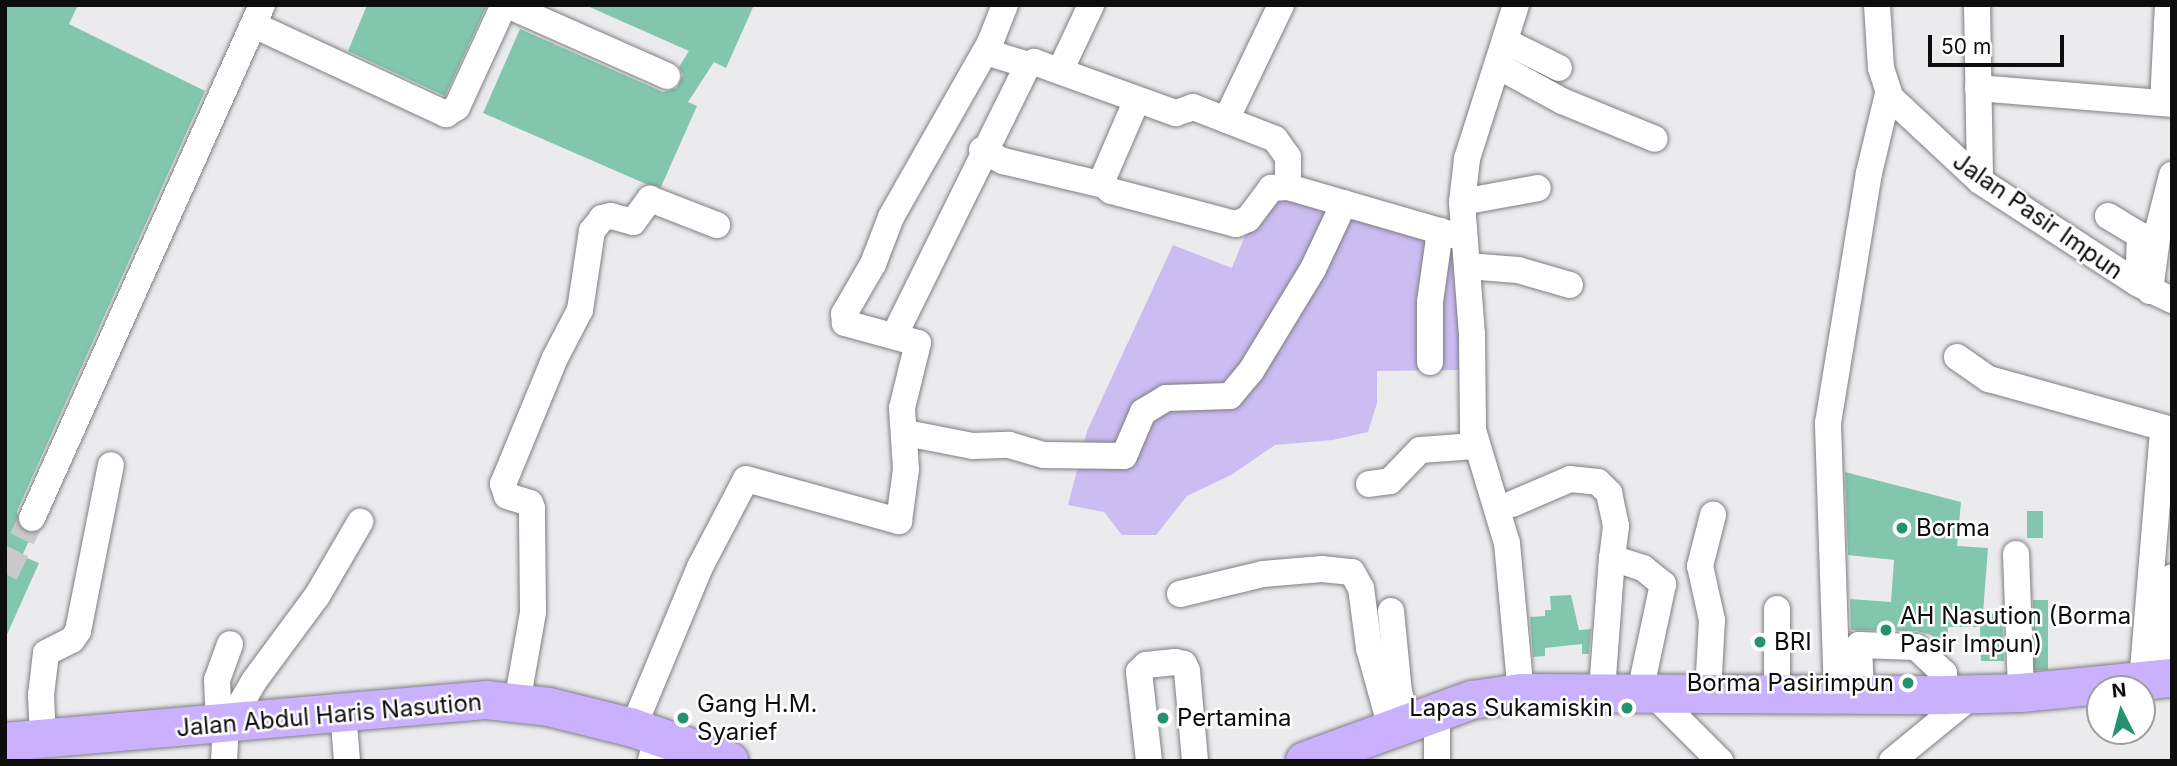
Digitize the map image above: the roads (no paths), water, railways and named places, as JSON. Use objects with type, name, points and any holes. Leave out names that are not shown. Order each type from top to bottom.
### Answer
[{"type":"highway","points":[[1305,761],[1412,721],[1521,693],[1602,690],[1849,696],[2021,693],[2159,679]]},
{"type":"highway","name":"Jalan Abdul Haris Nasution","points":[[20,746],[224,733],[343,712],[455,700],[517,703],[647,741],[729,761]]},
{"type":"street","points":[[32,518],[258,15],[446,114],[457,107],[505,5],[667,76]]},
{"type":"street","points":[[647,741],[741,483],[752,480],[899,521],[906,433],[902,408],[918,343],[845,323],[845,314],[873,264],[891,218],[986,52],[1006,5]]},
{"type":"street","points":[[1060,71],[1091,5]]},
{"type":"street","points":[[1226,120],[1280,5]]},
{"type":"street","points":[[1430,362],[1430,302],[1461,202],[1467,159],[1500,67],[1516,5]]},
{"type":"street","points":[[1849,696],[1828,423],[1869,173],[1888,94],[1881,68],[1877,5]]},
{"type":"street","points":[[1977,5],[1980,181]]},
{"type":"street","points":[[1978,88],[2168,104],[2168,5]]},
{"type":"street","points":[[1507,42],[1549,59],[1559,68]]},
{"type":"street","points":[[986,52],[1028,65]]},
{"type":"street","points":[[894,335],[982,150],[1028,65],[1034,62],[1136,102],[1177,113],[1193,107],[1285,147],[1288,187]]},
{"type":"street","points":[[1500,67],[1562,101],[1655,139]]},
{"type":"street","name":"Jalan Pasir Impun","points":[[1888,94],[1980,181],[2153,292]]},
{"type":"street","points":[[1104,185],[1136,102]]},
{"type":"street","points":[[982,150],[1003,161],[1104,185],[1111,191],[1236,223],[1248,219],[1271,188],[1288,187],[1452,235],[1467,266],[1475,446],[1493,487],[1507,543],[1521,693]]},
{"type":"street","points":[[2153,292],[2158,230],[2172,175]]},
{"type":"street","points":[[1461,202],[1538,188]]},
{"type":"street","points":[[517,703],[533,611],[532,508],[530,503],[507,496],[503,484],[555,358],[580,310],[592,231],[602,218],[611,216],[633,222],[650,199],[717,225]]},
{"type":"street","points":[[906,433],[973,446],[1009,444],[1044,455],[1080,458],[1124,456],[1143,411],[1166,398],[1230,396],[1251,371],[1313,269],[1344,203]]},
{"type":"street","points":[[2108,216],[2140,235],[2153,292]]},
{"type":"street","points":[[1467,266],[1518,270],[1570,285]]},
{"type":"street","points":[[1957,356],[1989,379],[2167,429],[2159,679]]},
{"type":"street","points":[[1368,484],[1390,481],[1420,450],[1475,446]]},
{"type":"street","points":[[20,746],[41,695],[46,653],[72,640],[78,631],[111,465]]},
{"type":"street","points":[[1511,504],[1570,479],[1598,482],[1613,502],[1616,526],[1602,690]]},
{"type":"street","points":[[1708,693],[1712,620],[1700,566],[1713,515]]},
{"type":"street","points":[[224,733],[254,681],[317,596],[360,523]]},
{"type":"street","points":[[2016,554],[2021,693]]},
{"type":"street","points":[[1612,558],[1652,573],[1663,584],[1645,692],[1720,761]]},
{"type":"street","points":[[1180,594],[1263,575],[1322,569],[1352,572],[1361,588],[1369,648],[1437,761]]},
{"type":"street","points":[[2159,679],[2172,577]]},
{"type":"street","points":[[1777,609],[1777,695]]},
{"type":"street","points":[[1391,611],[1399,692],[1412,721]]},
{"type":"street","points":[[224,733],[217,680],[230,644]]},
{"type":"street","points":[[1849,696],[1859,645],[1916,647],[1944,673],[1959,694],[1892,761]]},
{"type":"street","points":[[1149,761],[1139,672],[1146,665],[1175,662],[1184,664],[1187,671],[1195,761]]},
{"type":"street","points":[[343,712],[347,761]]},
{"type":"tunnel","points":[[5,574],[32,518]]},
{"type":"place","name":"Borma","points":[[1902,528]]},
{"type":"place","name":"AH Nasution (Borma Pasir Impun)","points":[[1886,630]]},
{"type":"place","name":"BRI","points":[[1760,642]]},
{"type":"place","name":"Borma Pasirimpun","points":[[1908,683]]},
{"type":"place","name":"Lapas Sukamiskin","points":[[1627,708]]},
{"type":"place","name":"Gang H.M. Syarief","points":[[683,718]]},
{"type":"place","name":"Pertamina","points":[[1163,718]]}]
